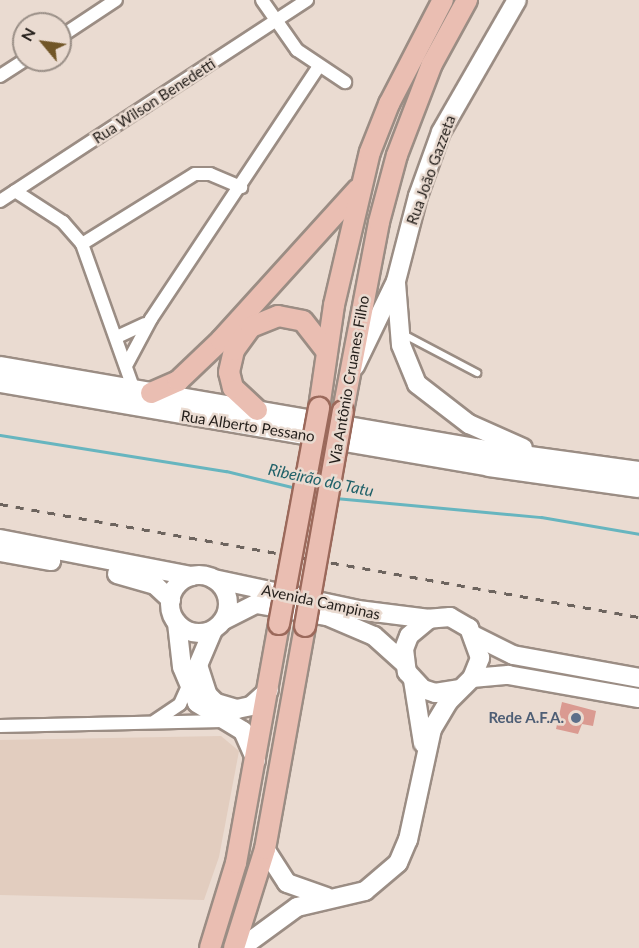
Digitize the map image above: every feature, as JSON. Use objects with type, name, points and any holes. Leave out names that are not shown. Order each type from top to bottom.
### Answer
[{"type":"main road","name":"Via Antônio Cruanes Filho","points":[[269,690],[327,352],[362,185],[389,104],[443,0]]},
{"type":"main road","name":"Via Antônio Cruanes Filho","points":[[234,948],[265,849],[348,381],[379,222],[397,155],[432,64],[467,0]]},
{"type":"main road","name":"Rua João Gazzeta","points":[[348,381],[396,281],[418,196],[441,132],[517,0]]},
{"type":"main road","points":[[143,392],[178,381],[221,340],[362,185]]},
{"type":"main road","points":[[396,281],[399,333],[410,372],[427,395],[492,435],[557,459]]},
{"type":"main road","points":[[257,410],[233,388],[229,372],[234,350],[251,327],[279,316],[303,321],[327,352]]},
{"type":"main road","name":"Rua Alberto Pessano","points":[[0,366],[143,392],[639,471]]},
{"type":"main road","name":"Rua Alberto Pessano","points":[[0,383],[489,468],[639,488]]},
{"type":"main road","points":[[0,539],[34,551],[136,578],[160,589],[171,600],[188,686],[197,703],[223,721],[243,731],[256,760]]},
{"type":"main road","points":[[0,552],[34,551],[214,579],[227,597],[218,625],[198,665],[208,695],[216,703],[237,709],[251,706],[269,690]]},
{"type":"main road","points":[[171,600],[177,585],[191,576]]},
{"type":"main road","name":"Avenida Campinas","points":[[214,579],[368,612],[429,619]]},
{"type":"main road","name":"Avenida Campinas","points":[[218,625],[256,604],[327,616],[374,636],[404,663]]},
{"type":"main road","points":[[423,756],[422,717],[413,681],[404,663],[409,636],[429,619],[460,621],[475,636],[513,655],[639,678]]},
{"type":"main road","points":[[177,623],[194,633],[218,625]]},
{"type":"main road","points":[[241,948],[297,907],[344,898],[384,879],[398,863],[408,840],[423,756],[432,729],[466,684],[480,657],[475,636]]},
{"type":"main road","points":[[413,681],[435,693],[508,675],[639,698]]},
{"type":"main road","points":[[210,948],[236,863],[269,690]]},
{"type":"main road","points":[[265,849],[287,883],[298,891],[344,898]]},
{"type":"street","points":[[72,29],[116,0]]},
{"type":"street","points":[[262,0],[276,21],[318,68],[345,82]]},
{"type":"street","name":"Rua Wilson Benedetti","points":[[0,201],[307,0]]},
{"type":"street","points":[[127,364],[151,320],[318,68]]},
{"type":"street","points":[[81,244],[195,174],[210,174],[240,187]]},
{"type":"street","points":[[15,191],[63,222],[81,244],[127,364],[143,392]]},
{"type":"street","points":[[117,338],[127,337],[151,320]]},
{"type":"street","points":[[151,723],[180,704],[188,686]]},
{"type":"street","points":[[0,726],[223,721]]},
{"type":"lane","points":[[399,333],[477,373]]},
{"type":"shaded area","points":[[221,736],[239,751],[219,857],[204,900],[0,895],[0,740]]},
{"type":"building","name":"Rede A.F.A.","points":[[562,702],[596,711],[593,726],[582,724],[578,734],[556,729]]},
{"type":"waterway","name":"Ribeirão do Tatu","points":[[0,435],[226,471],[296,488]]},
{"type":"waterway","name":"Ribeirão do Tatu","points":[[335,498],[541,517],[639,534]]},
{"type":"railway","points":[[0,504],[639,617]]},
{"type":"place","name":"Rede A.F.A.","points":[[576,718]]}]
